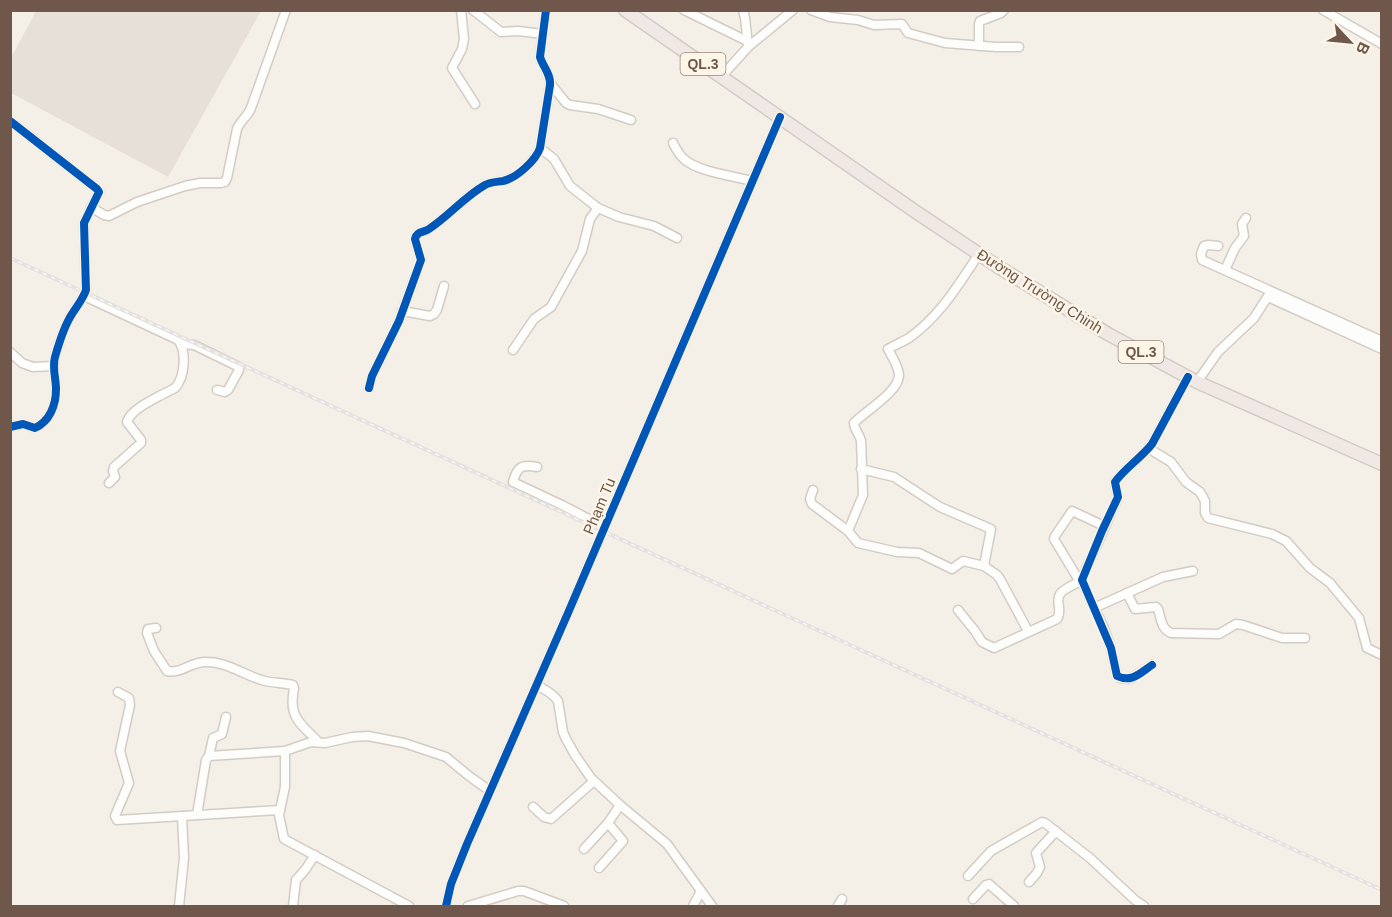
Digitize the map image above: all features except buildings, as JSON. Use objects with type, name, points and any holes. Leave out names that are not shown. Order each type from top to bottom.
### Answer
[{"type":"highway","name":"QL.3","points":[[625,10],[780,117]]},
{"type":"highway","name":"Đường Trường Chinh","points":[[780,117],[979,254],[1108,334],[1192,380],[1382,464]]},
{"type":"street","points":[[91,207],[109,216],[137,202],[185,186],[225,182],[237,129],[249,114],[286,10]]},
{"type":"street","points":[[462,10],[464,39],[462,49],[452,68],[475,104]]},
{"type":"street","points":[[473,10],[501,32],[518,31],[543,34]]},
{"type":"street","points":[[369,388],[372,376],[396,327],[421,260],[415,239],[417,233],[429,229],[485,184],[509,179],[538,155],[550,83],[549,74],[540,57],[546,10]]},
{"type":"street","points":[[684,10],[747,44]]},
{"type":"street","points":[[743,10],[747,44]]},
{"type":"street","points":[[721,77],[747,44],[793,10]]},
{"type":"street","points":[[811,10],[830,17],[858,20],[874,25],[902,24],[908,33],[939,42],[1019,47]]},
{"type":"street","points":[[979,46],[981,21],[1004,10]]},
{"type":"street","points":[[1323,10],[1382,44]]},
{"type":"street","points":[[550,83],[570,105],[598,109],[631,120]]},
{"type":"street","name":"Phạm Tu","points":[[446,906],[453,877],[780,117]]},
{"type":"street","points":[[10,122],[99,192],[85,219],[83,228],[87,285],[84,296],[68,322],[56,355],[54,366],[56,393],[50,416],[35,428],[23,424],[10,427]]},
{"type":"street","points":[[673,143],[687,162],[710,171],[752,181]]},
{"type":"street","points":[[540,148],[554,159],[565,181],[598,208],[619,217],[654,226],[677,238]]},
{"type":"street","points":[[513,350],[534,319],[551,306],[582,251],[590,219],[598,208]]},
{"type":"street","points":[[1225,270],[1235,248],[1244,236],[1242,224],[1246,218]]},
{"type":"street","points":[[1218,246],[1206,244],[1201,254],[1202,258],[1269,294],[1368,338],[1382,341]]},
{"type":"street","points":[[848,531],[863,495],[861,441],[854,423],[891,392],[897,384],[899,372],[888,349],[907,339],[940,311],[979,254]]},
{"type":"street","points":[[402,311],[434,315],[444,286]]},
{"type":"street","points":[[958,610],[982,642],[994,648],[1057,619],[1060,612],[1059,596],[1081,581],[1118,497],[1116,479],[1148,448],[1192,380],[1254,318],[1269,294]]},
{"type":"street","points":[[84,296],[178,340],[181,344],[182,378],[175,388],[128,418],[127,422],[141,443],[114,467],[115,477],[109,483]]},
{"type":"street","points":[[1368,338],[1382,349]]},
{"type":"street","points":[[181,344],[194,345],[239,367],[228,390],[225,392],[217,390]]},
{"type":"street","points":[[10,352],[22,363],[33,367],[54,366]]},
{"type":"street","points":[[1148,448],[1171,462],[1186,482],[1200,492],[1205,501],[1205,513],[1208,518],[1272,534],[1286,541],[1310,568],[1330,583],[1359,618],[1367,648],[1382,655]]},
{"type":"street","points":[[537,467],[521,466],[513,483],[604,527]]},
{"type":"street","points":[[861,468],[894,477],[940,507],[991,529],[984,566]]},
{"type":"street","points":[[813,490],[810,499],[812,504],[863,544],[897,552],[919,553],[952,569],[963,561],[984,566],[1000,579],[1028,631]]},
{"type":"street","points":[[1104,526],[1072,511],[1054,539],[1081,581],[1094,608],[1111,648],[1119,677],[1132,678],[1152,665]]},
{"type":"street","points":[[1094,608],[1163,577],[1194,571]]},
{"type":"street","points":[[1127,593],[1135,609],[1156,607],[1163,627],[1171,633],[1219,634],[1236,624],[1282,638],[1305,638]]},
{"type":"street","points":[[156,628],[148,629],[147,633],[154,651],[167,671],[176,672],[191,664],[210,662],[233,667],[265,681],[293,685],[294,713],[318,742]]},
{"type":"street","points":[[537,685],[558,701],[566,739],[594,781],[620,806],[668,844],[712,906]]},
{"type":"street","points":[[118,692],[128,697],[130,702],[120,752],[129,783],[115,818],[117,820],[280,810]]},
{"type":"street","points":[[197,815],[206,760],[213,738],[222,734],[226,717]]},
{"type":"street","points":[[209,756],[285,751],[311,742],[325,743],[360,736],[404,743],[446,757],[490,791]]},
{"type":"street","points":[[285,751],[285,787],[280,810],[284,839],[409,906]]},
{"type":"street","points":[[533,807],[544,817],[551,819],[594,781]]},
{"type":"street","points":[[584,849],[620,806]]},
{"type":"street","points":[[179,906],[184,858],[182,816]]},
{"type":"street","points":[[968,876],[992,851],[1039,822],[1045,823],[1090,858],[1144,906]]},
{"type":"street","points":[[599,868],[623,842],[608,823]]},
{"type":"street","points":[[1029,882],[1040,867],[1036,853],[1038,849],[1056,831]]},
{"type":"street","points":[[292,906],[296,880],[315,855]]},
{"type":"street","points":[[973,899],[989,884],[1014,906]]},
{"type":"street","points":[[468,906],[524,891],[564,906]]},
{"type":"street","points":[[693,906],[701,891]]},
{"type":"shaded area","points":[[36,11],[261,11],[168,177],[11,93],[11,58]]},
{"type":"railway","points":[[10,258],[1382,890]]},
{"type":"cycle path","points":[[369,388],[372,376],[399,321],[421,260],[415,239],[417,235],[436,224],[485,185],[514,176],[525,168],[538,153],[550,85],[548,74],[540,57],[546,10]]},
{"type":"cycle path","points":[[446,906],[451,884],[467,844],[780,117]]},
{"type":"cycle path","points":[[10,121],[99,192],[84,223],[86,290],[67,324],[54,361],[56,389],[53,407],[45,421],[35,428],[23,424],[10,427]]},
{"type":"cycle path","points":[[1152,665],[1132,678],[1117,676],[1111,648],[1082,580],[1118,497],[1115,482],[1152,444],[1188,377]]}]
